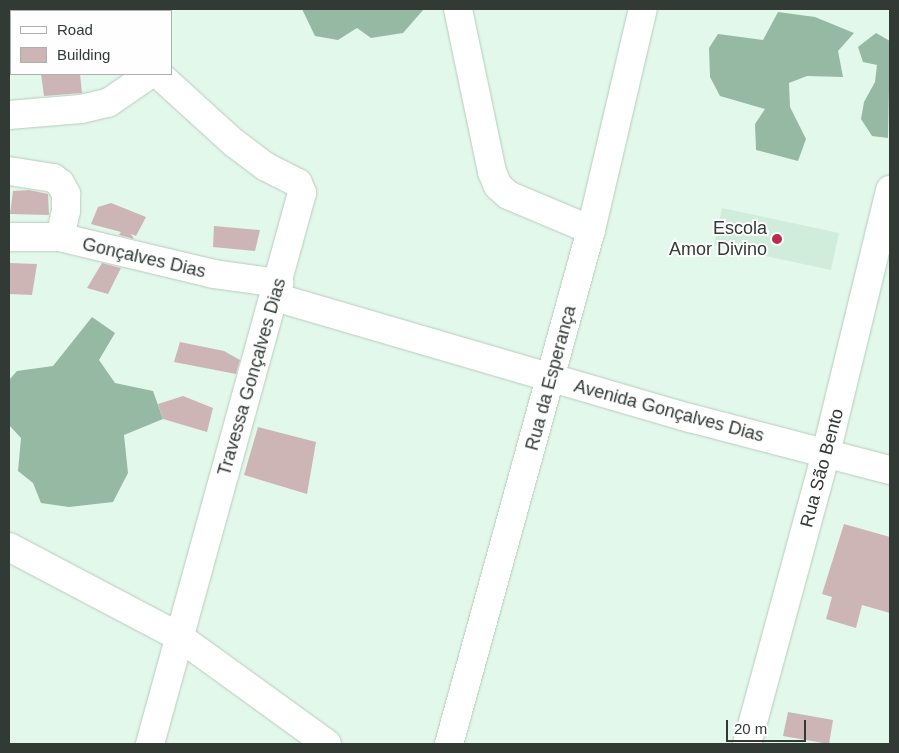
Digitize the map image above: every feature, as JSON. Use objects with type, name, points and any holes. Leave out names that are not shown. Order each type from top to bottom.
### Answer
[{"type":"street","points":[[458,9],[492,172],[498,186],[508,195],[592,230]]},
{"type":"street","name":"Rua da Esperança","points":[[449,744],[592,230],[643,9]]},
{"type":"street","points":[[9,114],[81,109],[108,103],[149,75]]},
{"type":"street","name":"Travessa Gonçalves Dias","points":[[150,744],[178,636],[277,290],[301,187],[235,144],[159,75]]},
{"type":"street","points":[[9,171],[53,178],[60,183],[66,194],[66,211],[60,238]]},
{"type":"street","name":"Rua São Bento","points":[[748,744],[826,453],[890,190]]},
{"type":"street","name":"Gonçalves Dias","points":[[9,237],[60,238],[277,290]]},
{"type":"street","name":"Avenida Gonçalves Dias","points":[[277,290],[552,379],[890,470]]},
{"type":"street","points":[[9,547],[178,636],[327,744]]},
{"type":"shaded area","points":[[302,9],[424,9],[403,33],[371,38],[357,28],[338,40],[315,36]]},
{"type":"shaded area","points":[[778,12],[815,17],[854,33],[838,51],[843,77],[807,76],[789,83],[790,107],[806,139],[798,161],[756,150],[755,124],[765,109],[720,96],[710,77],[709,48],[718,34],[763,40]]},
{"type":"shaded area","points":[[876,33],[890,41],[888,138],[872,136],[861,119],[864,102],[875,82],[877,65],[863,62],[858,47]]},
{"type":"shaded area","name":"Escola Amor Divino","points":[[722,208],[839,233],[831,270],[714,245]]},
{"type":"shaded area","points":[[92,317],[115,333],[99,360],[115,383],[153,391],[163,419],[124,435],[128,473],[113,502],[69,507],[41,503],[33,483],[18,471],[21,438],[9,425],[9,380],[17,371],[53,366]]},
{"type":"building","points":[[41,75],[80,75],[82,93],[44,96]]},
{"type":"building","points":[[29,190],[48,194],[49,215],[10,214],[13,191]]},
{"type":"building","points":[[111,203],[146,217],[136,236],[131,234],[134,239],[119,235],[121,232],[91,224],[98,207]]},
{"type":"building","points":[[214,226],[260,230],[255,251],[213,247]]},
{"type":"building","points":[[9,263],[37,264],[32,295],[9,294]]},
{"type":"building","points":[[102,263],[121,268],[108,294],[87,288]]},
{"type":"building","points":[[180,342],[224,351],[240,360],[236,374],[174,362]]},
{"type":"building","points":[[183,396],[213,408],[207,432],[163,419],[158,404]]},
{"type":"building","points":[[258,427],[316,442],[307,494],[244,475]]},
{"type":"building","points":[[844,524],[890,537],[890,613],[862,605],[856,628],[826,619],[832,597],[822,594]]},
{"type":"building","points":[[788,712],[833,720],[829,744],[783,736]]},
{"type":"place","name":"Escola Amor Divino","points":[[777,239]]}]
